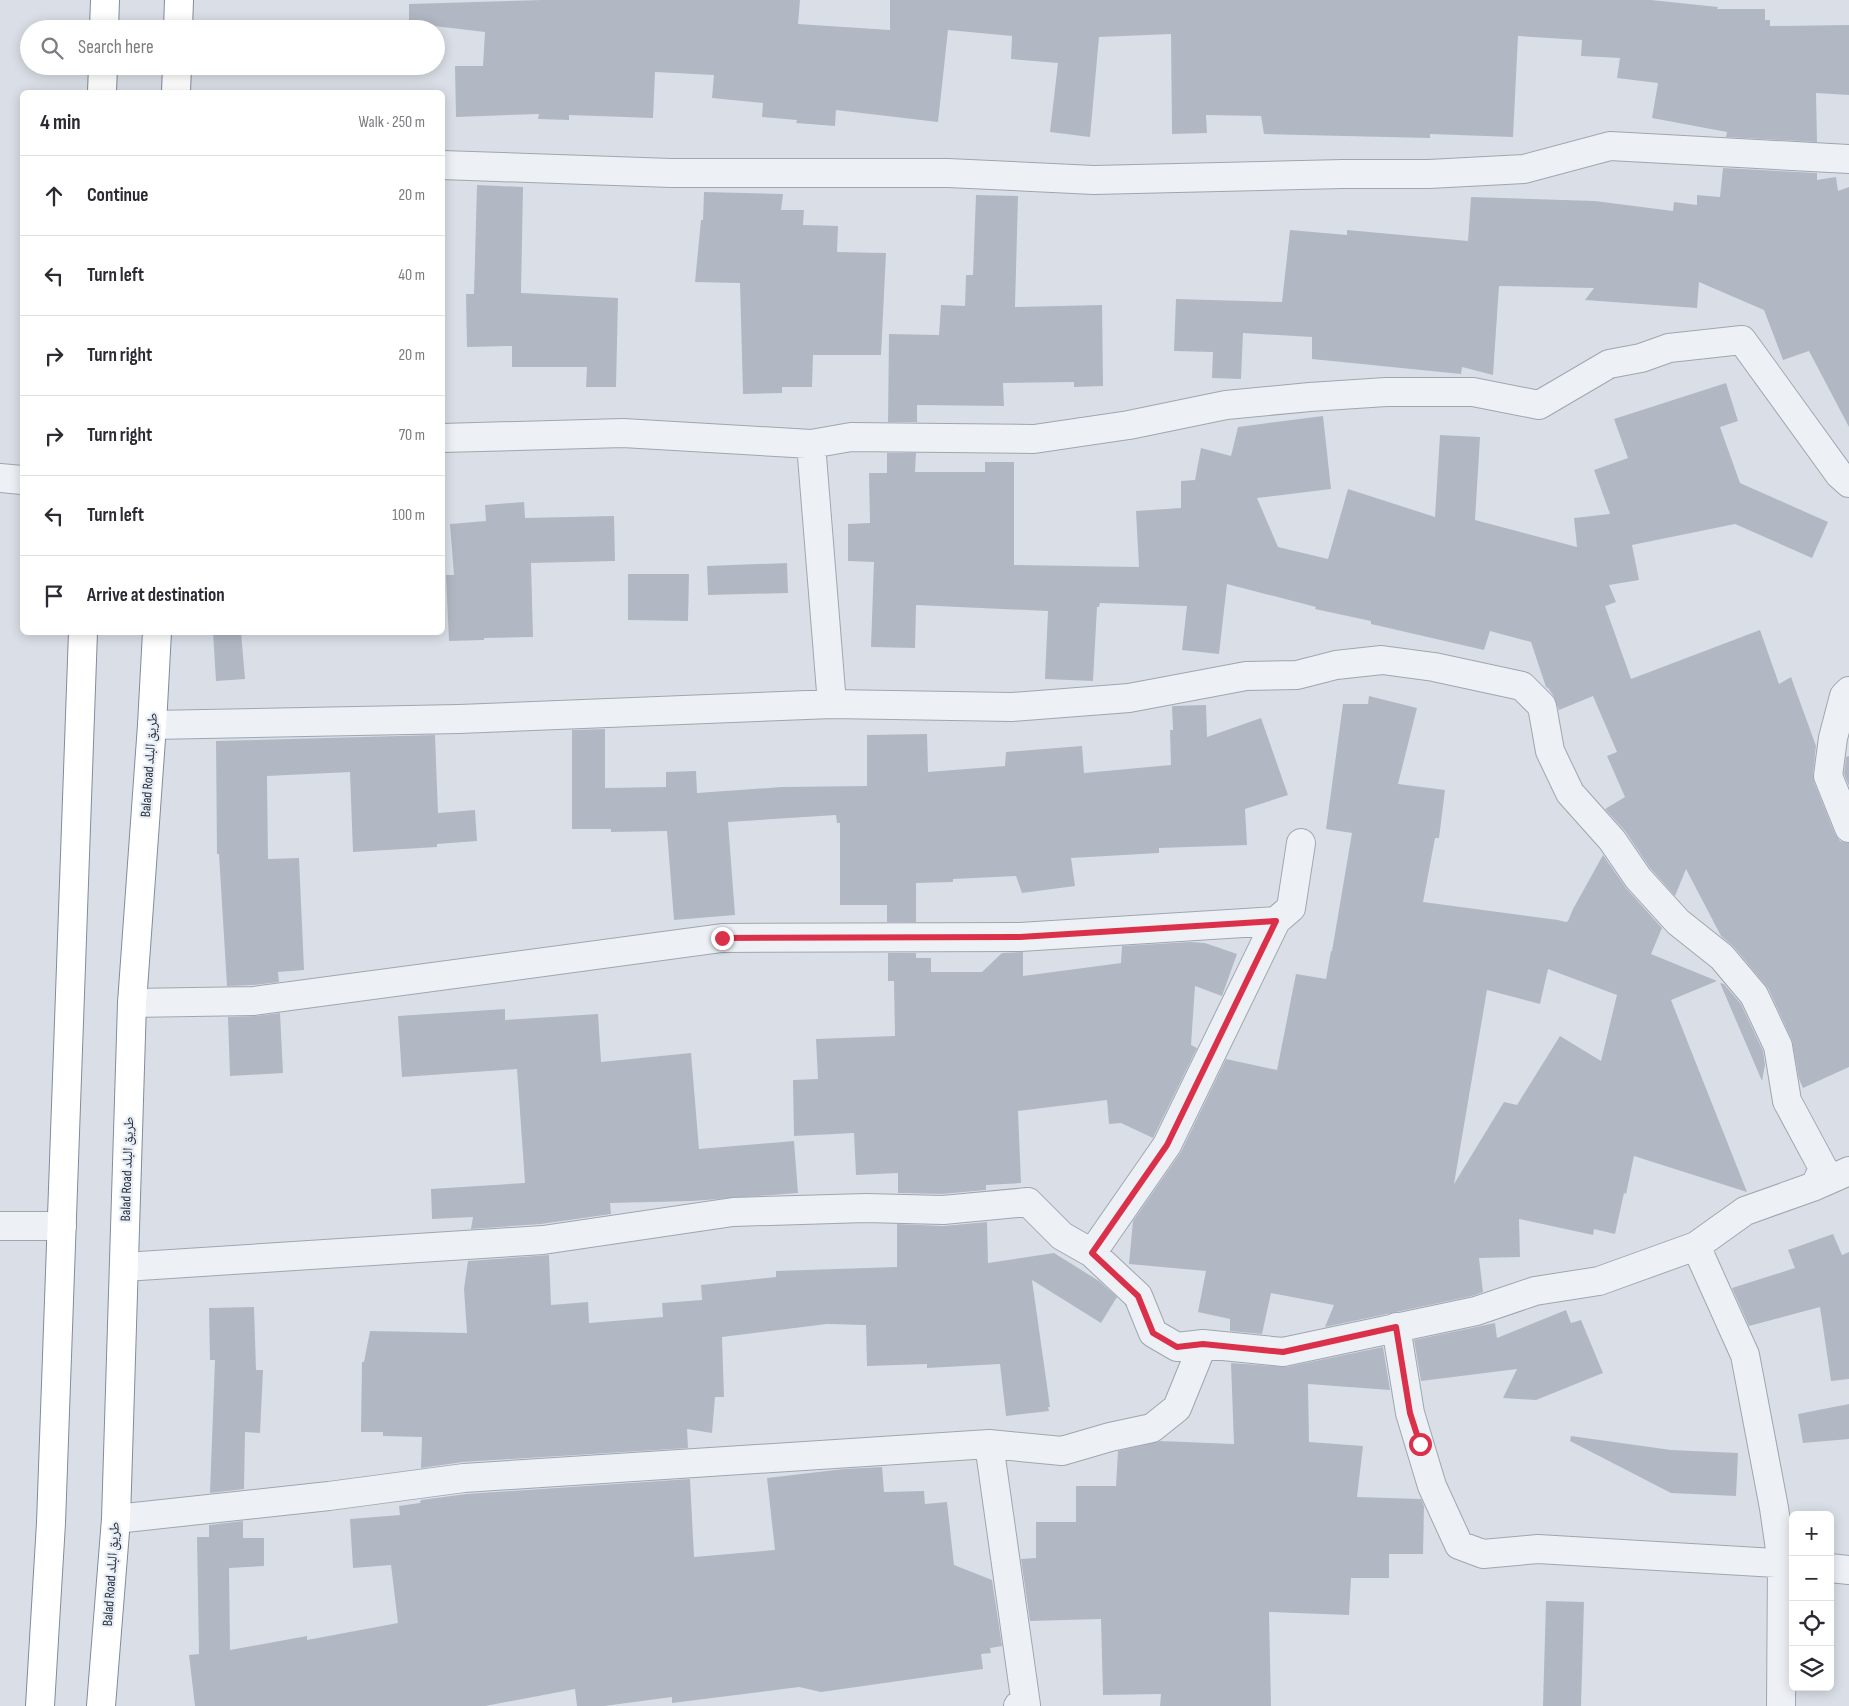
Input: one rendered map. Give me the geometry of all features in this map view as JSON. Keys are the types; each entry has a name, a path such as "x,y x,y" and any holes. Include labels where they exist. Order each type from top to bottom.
{"highway":[{"path":"104,20 105,0"},
{"path":"178,20 179,0"},
{"path":"102,90 103,75"},
{"path":"176,90 177,75"},
{"path":"40,1706 51,1523 83,635"},
{"name":"Balad Road طريق البلد","path":"101,1706 116,1519 132,1003 152,725 156,635"}],"street":[{"path":"445,166 671,173 948,173 1094,180 1343,174 1429,174 1524,169 1610,146 1849,159"},
{"path":"445,438 622,433 811,444 851,437 1034,439 1129,425 1226,405 1310,397 1386,392 1473,392 1540,405 1609,364 1641,358 1669,348 1742,340 1839,474 1849,483"},
{"path":"811,444 832,704"},
{"path":"0,478 20,480"},
{"path":"152,725 459,720 832,704 1012,708 1130,698 1246,676 1297,675 1336,665 1382,660 1434,667 1522,686 1542,706 1550,751 1570,793 1612,840 1638,878 1678,922 1722,956 1754,995 1778,1046 1787,1101 1823,1168 1815,1186"},
{"path":"1849,691 1844,696 1833,738 1828,776 1849,828"},
{"path":"1092,1253 1167,1145 1276,921 1291,908 1301,842"},
{"path":"132,1003 254,1000 722,938 1020,937 1276,921"},
{"path":"124,1267 543,1240 733,1212 866,1208 943,1210 1028,1202 1062,1236 1092,1253 1138,1296 1153,1333 1177,1347 1203,1344 1283,1352 1476,1311 1535,1291 1599,1281 1696,1246 1745,1211 1815,1186 1849,1171"},
{"path":"0,1226 62,1226"},
{"path":"1696,1246 1744,1355 1787,1564 1781,1706"},
{"path":"1396,1327 1413,1421 1438,1500 1459,1545 1483,1554 1538,1549 1787,1564"},
{"path":"116,1519 329,1496 464,1478 989,1444 1062,1451 1110,1437 1152,1428 1178,1408 1203,1344"},
{"path":"989,1444 1025,1706"},
{"path":"1834,1568 1849,1570"}],"building":[{"path":"543,0 800,0 798,24 890,30 890,0 1651,0 1718,7 1717,9 1765,9 1765,20 1770,20 1770,26 1849,25 1849,95 1816,93 1817,142 1726,137 1727,132 1652,118 1658,83 1617,78 1620,58 1581,56 1582,40 1518,36 1513,137 1430,134 1430,138 1264,134 1261,116 1206,115 1207,133 1172,134 1171,34 1099,37 1090,137 1050,132 1058,63 1011,59 1012,36 948,30 938,122 836,110 835,126 796,123 797,120 762,117 763,103 712,98 714,75 655,72 653,118 569,115 569,120 538,119 539,114 456,117 455,66 483,66 485,32 445,27 445,20 409,20 409,4"},
{"path":"1723,168 1817,173 1817,180 1836,177 1838,191 1849,187 1849,427 1809,351 1783,360 1764,310 1699,282 1697,308 1585,300 1594,288 1499,286 1493,375 1462,367 1461,374 1312,359 1312,337 1243,333 1241,379 1212,378 1213,352 1174,351 1176,299 1282,302 1290,230 1347,235 1347,230 1468,241 1471,197 1595,201 1673,211 1674,202 1697,205 1697,195 1720,197"},
{"path":"477,185 523,187 521,293 618,298 616,387 586,387 587,367 512,367 512,346 467,347 466,294 474,294"},
{"path":"704,192 783,194 781,210 804,210 803,225 838,226 837,252 886,253 881,355 813,355 812,387 782,387 782,393 743,394 740,283 695,282 701,220 703,220"},
{"path":"976,195 1018,196 1015,307 1102,305 1103,386 1074,387 1074,382 1003,383 1004,406 917,405 917,422 888,422 889,334 939,335 941,305 965,306 966,275 973,275"},
{"path":"1726,383 1738,421 1720,427 1740,483 1828,522 1812,558 1735,524 1632,545 1639,580 1609,585 1616,602 1605,606 1631,679 1760,630 1779,684 1791,677 1816,746 1814,782 1835,834 1840,841 1849,843 1849,1067 1803,1088 1799,1079 1792,1040 1768,988 1734,947 1721,936 1686,869 1675,896 1650,868 1625,831 1605,809 1625,797 1607,756 1617,752 1593,696 1559,710 1553,695 1546,687 1531,642 1490,631 1484,650 1371,624 1371,621 1315,609 1316,607 1227,584 1219,654 1182,650 1187,606 1100,603 1099,607 1097,607 1093,681 1045,679 1048,611 916,605 915,648 871,647 874,562 848,561 848,524 870,523 869,473 887,473 887,453 916,453 915,472 985,472 985,462 1014,462 1014,565 1139,567 1136,511 1181,508 1181,481 1195,480 1201,448 1231,456 1238,427 1323,416 1331,489 1257,498 1278,547 1328,559 1348,489 1435,517 1440,435 1480,437 1475,520 1577,547 1574,518 1610,514 1594,470 1628,458 1614,419"},
{"path":"524,502 525,518 614,516 615,561 531,563 533,637 449,641 446,575 454,575 450,524 486,521 485,505"},
{"path":"787,563 788,593 708,595 707,566"},
{"path":"628,574 689,574 688,621 628,620"},
{"path":"213,635 241,635 245,679 216,681"},
{"path":"1369,696 1417,708 1398,784 1445,790 1439,838 1435,838 1423,902 1566,922 1603,855 1626,888 1662,928 1651,954 1717,981 1671,1000 1747,1192 1634,1156 1615,1234 1594,1229 1593,1235 1519,1219 1520,1257 1479,1258 1483,1292 1472,1296 1325,1327 1334,1305 1271,1293 1262,1334 1230,1331 1230,1319 1198,1312 1206,1271 1129,1264 1133,1221 1181,1152 1226,1059 1277,1070 1296,974 1326,979 1352,833 1326,829 1343,704 1368,704","holes":["1548,969 1617,995 1601,1061 1560,1036 1517,1105 1504,1102 1454,1184 1487,990 1540,1004"]},
{"path":"1206,705 1207,737 1261,718 1288,795 1245,809 1247,845 1159,848 1159,853 1071,858 1075,886 1022,893 1016,876 953,879 953,882 916,883 916,922 887,922 887,905 840,905 840,823 837,823 836,815 728,822 735,915 674,920 667,831 611,832 611,829 572,829 572,730 605,729 605,788 666,787 666,772 696,771 697,793 782,787 867,786 867,735 927,734 928,772 1005,766 1006,752 1082,746 1084,773 1171,765 1170,730 1173,730 1172,706"},
{"path":"435,735 438,813 475,810 477,841 437,844 437,847 353,852 350,772 267,776 268,859 299,858 304,970 278,972 279,982 227,986 219,854 217,854 216,741"},
{"path":"1849,756 1849,786 1844,774 1846,757"},
{"path":"1190,942 1205,943 1237,954 1222,996 1195,986 1191,1045 1197,1048 1153,1138 1121,1123 1109,1124 1107,1100 1018,1111 1021,1183 986,1185 986,1190 942,1194 898,1193 898,1173 856,1175 854,1133 794,1136 793,1080 818,1079 816,1039 895,1036 894,981 888,981 888,953 916,953 916,958 931,958 931,972 982,972 1002,953 1023,952 1023,976 1121,963 1122,946"},
{"path":"1720,983 1724,984 1741,1004 1763,1051 1765,1065 1762,1081"},
{"path":"505,1009 505,1020 598,1014 601,1062 691,1053 699,1149 794,1141 798,1193 692,1201 610,1203 611,1214 541,1224 471,1229 473,1217 432,1219 431,1189 525,1183 517,1069 402,1077 398,1016"},
{"path":"280,1013 283,1073 230,1076 228,1017"},
{"path":"987,1222 988,1263 1054,1253 1099,1281 1117,1297 1101,1323 1032,1280 1050,1407 1048,1407 1049,1411 1006,1416 1000,1364 927,1368 927,1364 867,1366 866,1325 827,1324 722,1337 724,1397 715,1397 712,1433 687,1429 688,1448 463,1462 421,1468 422,1437 383,1436 383,1432 361,1432 362,1362 364,1362 370,1331 467,1333 464,1289 468,1261 549,1255 551,1305 588,1302 589,1323 663,1317 662,1303 702,1300 701,1285 776,1277 776,1271 897,1267 897,1224 943,1226"},
{"path":"1833,1234 1842,1255 1849,1252 1849,1379 1831,1381 1820,1307 1749,1326 1732,1288 1795,1268 1788,1250"},
{"path":"254,1307 256,1370 263,1370 260,1433 245,1432 244,1489 210,1493 215,1360 210,1360 209,1308"},
{"path":"1566,1310 1571,1323 1581,1320 1603,1373 1536,1400 1503,1398 1517,1369 1421,1381 1414,1340 1495,1323 1497,1338"},
{"path":"1383,1347 1390,1390 1308,1384 1309,1442 1363,1446 1357,1497 1421,1499 1424,1506 1423,1554 1389,1554 1389,1578 1351,1578 1349,1615 1269,1612 1271,1706 1160,1706 1161,1694 1103,1695 1101,1619 1030,1621 1021,1559 1036,1558 1036,1522 1076,1522 1076,1486 1116,1486 1118,1451 1160,1441 1234,1444 1231,1363 1286,1367"},
{"path":"1849,1404 1849,1439 1803,1443 1798,1414"},
{"path":"1571,1436 1671,1450 1738,1453 1736,1496 1671,1493 1570,1441"},
{"path":"882,1467 884,1492 924,1491 925,1504 947,1502 954,1565 992,1580 1002,1646 990,1648 991,1653 981,1654 983,1669 821,1692 799,1687 672,1703 672,1697 604,1706 577,1706 575,1689 485,1706 195,1706 189,1655 199,1654 197,1537 209,1537 209,1525 243,1521 243,1538 264,1538 264,1566 229,1568 230,1650 307,1636 307,1640 398,1623 391,1565 353,1568 350,1519 400,1515 399,1506 420,1503 421,1500 466,1494 690,1479 694,1557 775,1550 767,1478 844,1469"},
{"path":"1546,1601 1584,1602 1581,1706 1543,1706"}],"route":[{"path":"722,938 1020,937 1276,921 1167,1145 1092,1253 1138,1296 1153,1333 1177,1347 1203,1344 1283,1352 1396,1327 1410,1413 1420,1444"}]}
